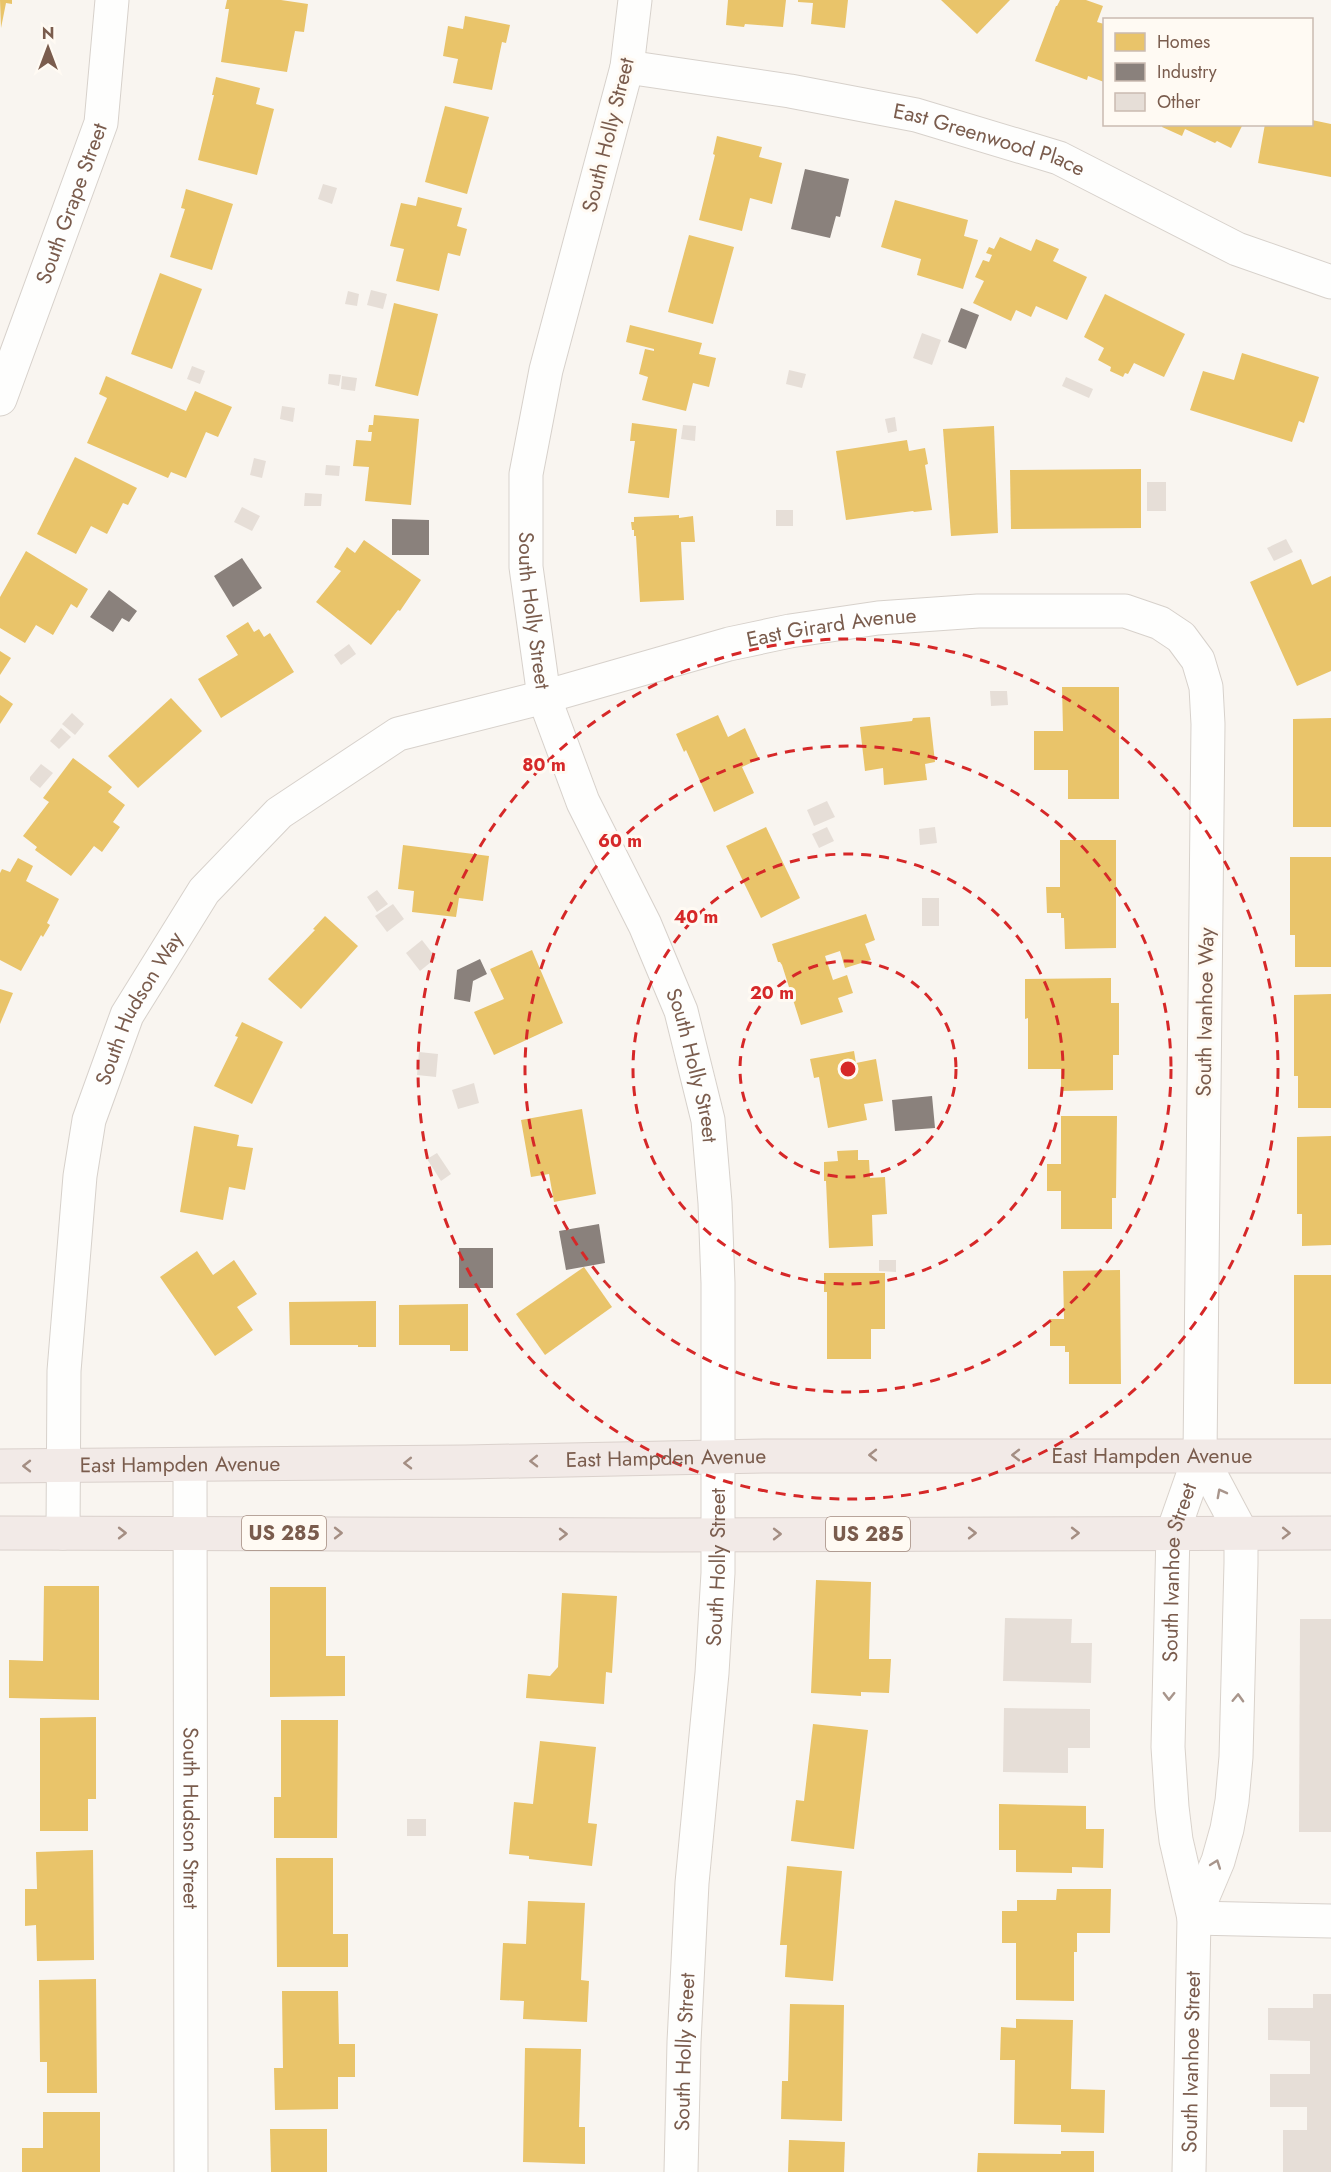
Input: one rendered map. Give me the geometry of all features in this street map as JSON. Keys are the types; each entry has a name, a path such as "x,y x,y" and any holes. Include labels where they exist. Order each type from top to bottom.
{"highway":[{"name":"East Hampden Avenue","path":"0,1466 190,1466 718,1457 1331,1456"},
{"name":"US 285","path":"0,1533 1331,1533"}],"street":[{"name":"South Grape Street","path":"0,399 101,123 112,0"},
{"name":"South Holly Street","path":"635,0 627,67 546,370 526,474 526,567 544,697 583,802 645,925 681,1011 708,1120 715,1203 718,1283 718,1573 713,1664 692,1883 684,2043 681,2172"},
{"name":"East Greenwood Place","path":"627,67 790,91 916,115 1059,158 1237,249 1331,282"},
{"name":"East Girard Avenue","path":"544,697 729,644 790,631 878,618 978,611 1125,611"},
{"name":"South Ivanhoe Way","path":"1125,611 1160,623 1180,637 1198,660 1206,687 1208,724 1200,1455"},
{"name":"South Hudson Way","path":"63,1533 64,1371 80,1176 89,1120 127,1015 204,891 279,813 398,734 544,697"},
{"name":"South Ivanhoe Street","path":"1189,2172 1194,1918 1176,1840 1169,1776 1173,1532 1200,1455"},
{"name":"South Ivanhoe Street","path":"1194,1918 1218,1861 1232,1801 1236,1757 1241,1532 1200,1455"},
{"name":"South Hudson Street","path":"190,1466 191,2172"},
{"path":"1194,1918 1331,1920"}],"building: Homes":[{"path":"0,0 12,0 12,4 6,3 1,28"},
{"path":"227,0 281,0 308,4 304,32 295,31 287,72 221,62 229,9 225,9"},
{"path":"728,0 786,0 783,27 726,25"},
{"path":"798,0 848,0 845,28 811,24 813,3 798,2"},
{"path":"941,0 1010,0 977,34"},
{"path":"1060,0 1086,0 1103,6 1097,22 1103,24 1103,82 1088,76 1087,80 1035,61"},
{"path":"465,16 510,25 506,43 502,42 492,90 453,83 458,59 443,56 448,26 463,29"},
{"path":"216,77 260,88 256,104 274,109 257,175 198,160 214,95 212,95"},
{"path":"445,106 489,117 467,194 425,182"},
{"path":"1313,120 1331,124 1331,177 1258,163 1265,126 1313,126"},
{"path":"1242,126 1231,148 1185,129 1182,136 1162,127"},
{"path":"717,136 762,147 759,157 782,163 772,204 750,198 742,231 699,220 715,155 713,154"},
{"path":"186,189 233,204 212,270 170,257 185,209 181,208"},
{"path":"418,197 462,208 457,226 467,229 460,256 448,253 439,291 396,281 404,249 390,246 401,203 416,206"},
{"path":"895,200 968,220 964,236 978,240 963,289 917,275 921,259 881,247"},
{"path":"689,235 734,247 713,324 668,312"},
{"path":"1000,237 1031,251 1036,239 1059,249 1053,261 1087,277 1067,320 1036,306 1031,317 1016,310 1011,321 973,303 984,281 975,277 983,260 989,262 992,255 986,253 989,247 994,249"},
{"path":"160,273 202,289 172,369 131,354"},
{"path":"1105,294 1185,334 1164,377 1134,363 1128,374 1125,373 1123,377 1110,371 1111,367 1098,360 1104,348 1084,337"},
{"path":"394,303 438,314 418,396 375,386"},
{"path":"630,325 702,343 699,354 716,358 709,387 693,383 686,411 642,400 648,377 639,374 645,349 654,351 654,349 626,342"},
{"path":"1242,353 1319,377 1304,423 1299,421 1292,442 1190,410 1203,371 1234,380"},
{"path":"106,376 186,411 195,391 232,407 218,437 206,432 186,478 171,472 168,478 87,443 107,398 99,394"},
{"path":"374,415 419,419 411,505 365,501 369,467 353,466 356,440 371,441 372,432 368,432 369,425 373,425"},
{"path":"632,423 677,429 669,498 628,493 635,441 630,441"},
{"path":"994,426 998,533 951,536 943,429"},
{"path":"907,440 909,451 925,448 928,464 925,465 932,510 846,520 836,451"},
{"path":"75,457 137,488 128,505 123,503 107,534 91,526 76,554 37,534"},
{"path":"1141,469 1141,528 1011,529 1010,470"},
{"path":"679,515 679,518 693,516 695,542 681,542 684,600 640,602 636,536 634,536 631,522 634,522 634,517"},
{"path":"364,540 421,580 400,611 398,610 371,645 316,602 341,571 334,567 347,547 355,553"},
{"path":"26,551 88,589 77,608 71,604 53,635 36,625 25,643 0,628 0,597"},
{"path":"1301,559 1312,585 1331,576 1331,671 1297,686 1250,582"},
{"path":"248,622 254,632 259,629 264,637 270,633 294,672 221,718 198,679 238,655 226,636"},
{"path":"0,651 11,658 0,675"},
{"path":"1062,687 1119,687 1119,799 1068,799 1068,770 1034,770 1034,731 1063,731"},
{"path":"0,695 13,704 0,724"},
{"path":"171,698 202,731 138,788 108,756"},
{"path":"718,715 728,737 745,728 759,759 742,767 754,793 714,812 686,750 684,752 676,734"},
{"path":"930,717 935,762 925,764 927,780 884,785 883,768 865,771 860,727"},
{"path":"1331,718 1331,827 1293,827 1293,719"},
{"path":"73,758 112,787 108,792 125,805 113,822 120,827 102,852 94,846 71,876 35,850 37,847 23,836 49,802 43,798"},
{"path":"766,827 800,898 761,918 726,846"},
{"path":"1060,840 1116,840 1116,948 1065,949 1064,918 1061,918 1061,913 1047,913 1046,887 1060,887"},
{"path":"403,845 489,856 483,901 459,898 456,917 412,912 414,891 398,889"},
{"path":"1290,857 1331,857 1331,967 1295,967 1295,935 1290,935"},
{"path":"18,858 33,866 26,881 59,899 47,923 50,925 43,937 41,935 21,971 0,960 0,873 2,869 10,872"},
{"path":"866,914 875,940 865,944 871,960 845,968 840,951 825,956 833,980 847,975 853,993 838,998 843,1012 801,1025 782,965 778,962 772,944"},
{"path":"325,916 358,946 301,1009 268,979 315,930 313,929"},
{"path":"532,950 563,1023 494,1055 474,1012 504,999 490,969"},
{"path":"1111,978 1111,1003 1119,1003 1119,1055 1113,1055 1113,1090 1061,1091 1061,1069 1028,1069 1025,979"},
{"path":"0,989 13,993 0,1024"},
{"path":"1331,994 1331,1108 1298,1108 1298,1076 1294,1076 1294,995"},
{"path":"242,1022 283,1042 252,1104 214,1086 238,1037 235,1036"},
{"path":"854,1051 856,1063 876,1059 883,1101 864,1104 867,1120 828,1128 819,1077 814,1078 810,1059"},
{"path":"582,1109 596,1194 554,1202 549,1174 531,1177 521,1120"},
{"path":"1061,1116 1117,1116 1116,1198 1112,1198 1112,1229 1061,1229 1061,1191 1047,1191 1047,1164 1061,1164"},
{"path":"194,1126 239,1135 237,1146 253,1148 245,1190 229,1187 223,1220 180,1212"},
{"path":"1331,1136 1331,1245 1302,1246 1302,1214 1297,1214 1297,1137"},
{"path":"858,1150 858,1160 869,1160 870,1178 885,1177 887,1214 872,1215 873,1246 829,1248 824,1162 838,1161 837,1151"},
{"path":"197,1251 213,1275 234,1260 257,1294 237,1307 253,1330 215,1356 160,1277"},
{"path":"584,1267 612,1307 545,1355 516,1314"},
{"path":"1120,1270 1121,1384 1069,1384 1069,1352 1065,1352 1065,1346 1050,1346 1050,1319 1064,1319 1063,1271"},
{"path":"824,1273 885,1273 885,1329 871,1329 871,1359 827,1359 827,1292 824,1292"},
{"path":"1294,1275 1331,1275 1331,1384 1294,1384"},
{"path":"376,1301 376,1347 290,1345 289,1302"},
{"path":"468,1304 468,1351 450,1351 450,1345 399,1345 399,1305"},
{"path":"816,1580 871,1582 869,1659 891,1659 889,1693 861,1692 861,1696 811,1693"},
{"path":"44,1586 99,1586 99,1700 9,1698 9,1660 43,1661"},
{"path":"270,1587 326,1587 326,1656 345,1656 345,1696 270,1697"},
{"path":"562,1593 617,1596 612,1673 606,1672 604,1704 526,1698 528,1674 550,1676 558,1667"},
{"path":"96,1717 96,1799 88,1799 88,1831 40,1831 40,1718"},
{"path":"281,1720 338,1720 337,1838 274,1838 274,1797 281,1797"},
{"path":"813,1724 868,1730 854,1849 791,1841 796,1800 804,1801"},
{"path":"540,1741 596,1747 588,1823 597,1824 592,1866 529,1859 529,1856 509,1854 514,1802 533,1804"},
{"path":"999,1804 1086,1806 1086,1829 1104,1829 1103,1868 1072,1867 1072,1873 1016,1872 1016,1850 999,1850"},
{"path":"93,1850 94,1960 37,1961 36,1925 25,1926 25,1889 37,1889 36,1852"},
{"path":"276,1858 333,1858 333,1934 348,1934 348,1967 277,1967"},
{"path":"787,1866 842,1871 833,1981 785,1977 787,1945 780,1945"},
{"path":"1057,1889 1111,1889 1110,1933 1077,1933 1077,1952 1074,1952 1074,2001 1016,2000 1016,1943 1002,1943 1002,1911 1017,1911 1017,1900 1056,1900"},
{"path":"528,1901 585,1903 581,1980 589,1981 587,2022 523,2019 524,2001 500,2000 503,1943 526,1944"},
{"path":"96,1979 97,2093 47,2093 47,2062 40,2062 39,1980"},
{"path":"282,1991 338,1991 339,2044 355,2044 355,2077 338,2077 338,2109 275,2110 274,2068 283,2068"},
{"path":"790,2004 844,2005 842,2121 781,2119 782,2081 788,2081"},
{"path":"1016,2019 1073,2020 1071,2089 1105,2090 1104,2133 1061,2132 1061,2125 1014,2124 1015,2060 1000,2060 1001,2027 1016,2028"},
{"path":"525,2048 581,2049 579,2127 585,2127 585,2164 523,2162"},
{"path":"43,2112 100,2112 100,2172 22,2172 22,2148 43,2148"},
{"path":"270,2129 327,2129 327,2172 271,2172"},
{"path":"789,2140 845,2142 844,2172 788,2172"},
{"path":"1061,2151 1094,2151 1094,2172 977,2172 978,2153 1061,2154"}],"building: Industry":[{"path":"805,169 849,179 840,217 836,216 830,238 791,229"},
{"path":"961,308 979,315 966,349 948,342"},
{"path":"392,519 429,520 429,555 392,555"},
{"path":"242,558 262,588 233,607 214,576"},
{"path":"109,590 137,611 129,622 122,618 113,632 90,617"},
{"path":"480,959 487,974 473,981 470,1002 454,999 457,970"},
{"path":"932,1096 935,1128 895,1131 892,1100"},
{"path":"599,1224 605,1263 566,1270 559,1231"},
{"path":"459,1248 493,1248 493,1288 459,1288"}],"building: Other":[{"path":"323,184 337,188 332,204 318,199"},
{"path":"371,290 387,294 383,309 367,305"},
{"path":"348,291 359,294 357,306 345,304"},
{"path":"922,333 941,340 932,365 913,358"},
{"path":"192,366 205,371 200,384 187,379"},
{"path":"789,370 806,374 802,388 786,384"},
{"path":"329,374 341,375 339,386 328,384"},
{"path":"342,376 357,378 355,391 341,389"},
{"path":"1066,377 1093,389 1089,398 1062,386"},
{"path":"282,406 295,408 293,422 280,419"},
{"path":"895,417 897,431 888,433 885,419"},
{"path":"683,425 696,426 695,441 681,439"},
{"path":"254,458 266,461 262,478 250,475"},
{"path":"326,465 340,466 339,476 325,475"},
{"path":"1147,482 1166,482 1166,511 1147,511"},
{"path":"305,493 322,494 321,506 304,506"},
{"path":"242,507 260,516 252,531 234,522"},
{"path":"776,510 793,510 793,526 776,526"},
{"path":"1286,539 1293,552 1274,561 1267,548"},
{"path":"349,644 356,654 341,665 334,655"},
{"path":"990,691 1007,691 1008,705 991,706"},
{"path":"72,713 84,724 75,735 62,724"},
{"path":"61,728 71,737 59,749 50,741"},
{"path":"41,764 53,773 40,788 30,780 30,777"},
{"path":"827,801 835,817 814,826 807,810"},
{"path":"827,827 834,841 819,848 812,834"},
{"path":"935,827 937,843 920,845 919,829"},
{"path":"377,890 388,904 377,912 367,897"},
{"path":"922,898 939,898 939,926 922,926"},
{"path":"393,904 404,919 387,932 375,916"},
{"path":"422,940 436,958 420,971 406,953"},
{"path":"419,1052 438,1054 436,1077 417,1075"},
{"path":"474,1083 479,1103 458,1109 452,1090"},
{"path":"437,1153 451,1174 441,1181 427,1159"},
{"path":"879,1260 896,1260 896,1272 879,1271"},
{"path":"1005,1618 1072,1619 1071,1643 1092,1643 1091,1683 1003,1681"},
{"path":"1300,1619 1331,1619 1331,1832 1299,1832"},
{"path":"1004,1708 1090,1709 1090,1748 1068,1748 1068,1773 1003,1772"},
{"path":"407,1819 426,1819 426,1836 407,1836"},
{"path":"1313,1994 1331,1994 1331,2172 1283,2172 1283,2130 1307,2130 1307,2107 1270,2107 1270,2074 1310,2074 1310,2041 1268,2040 1268,2008 1313,2008"}]}
